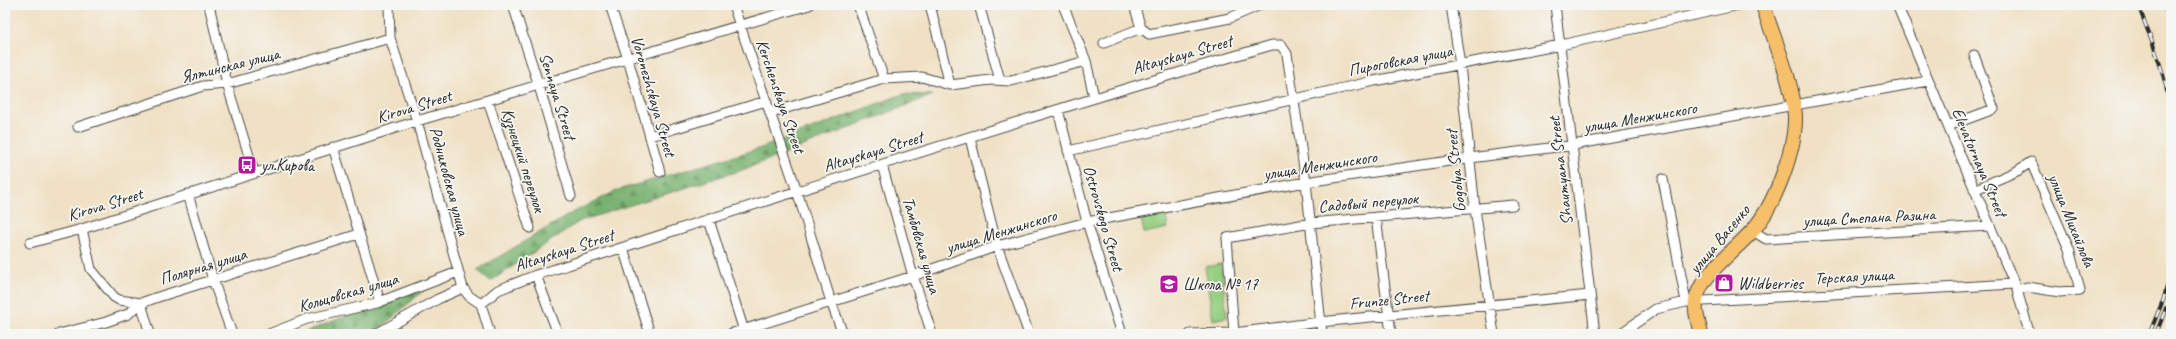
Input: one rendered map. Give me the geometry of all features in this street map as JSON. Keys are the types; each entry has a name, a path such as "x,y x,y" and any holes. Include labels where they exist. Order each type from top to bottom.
{"main road":[{"name":"улица Васенко","path":"1691,302 1703,281 1753,231 1770,203 1791,150 1795,116 1790,90 1763,5"},
{"path":"1691,302 1701,334"}],"street":[{"path":"210,5 227,84 254,172"},
{"name":"Родниковская улица","path":"390,5 390,38 417,121 462,288"},
{"name":"Sennaya Street","path":"513,5 539,86 571,196"},
{"name":"Voronezhskaya Street","path":"610,5 628,60 660,172"},
{"name":"Kerchenskaya Street","path":"733,5 797,191 842,334"},
{"name":"Kirova Street","path":"30,243 82,229 254,172 417,121 628,60 809,5"},
{"path":"858,5 884,79"},
{"path":"930,5 950,85"},
{"path":"979,5 996,60 1000,80"},
{"path":"1063,5 1086,61 1094,97"},
{"path":"1134,5 1141,28 1149,34 1230,18 1260,5"},
{"name":"Gogolya Street","path":"1450,5 1460,65 1475,209 1494,334"},
{"name":"Shaumyana Street","path":"1555,5 1595,334"},
{"name":"Пироговская улица","path":"1068,151 1294,99 1561,45 1739,5"},
{"name":"Elevatornaya Street","path":"1897,5 1928,82 2016,287 2028,332"},
{"path":"2168,5 2171,14"},
{"path":"1106,42 1141,28"},
{"name":"Ялтинская улица","path":"78,127 203,86 227,84 390,38"},
{"name":"Altayskaya Street","path":"481,304 498,290 536,275 797,191 1058,110 1094,97 1272,44 1280,45 1287,54 1294,99"},
{"path":"1948,126 1994,109 1974,55"},
{"path":"770,113 884,79 922,77 950,85 1000,80 1011,81 1086,61"},
{"name":"улица Менжинского","path":"730,334 744,332 913,276 997,246 1087,222 1306,182 1470,158 1573,145 1928,82"},
{"path":"1294,99 1311,223 1322,334"},
{"name":"Кузнецкий переулок","path":"488,101 530,228"},
{"path":"650,136 766,101"},
{"name":"Ostrovskogo Street","path":"1058,110 1087,222 1122,334"},
{"path":"970,138 997,246 1029,334"},
{"path":"333,147 380,302"},
{"name":"улица Михайлова","path":"1974,190 2017,171 2031,162 2069,249 2080,290"},
{"name":"Тамбовская улица","path":"882,165 913,276 932,334"},
{"path":"1620,334 1656,309 1691,302 1663,179"},
{"path":"188,194 213,280 232,334"},
{"name":"Садовый переулок","path":"1234,333 1227,238 1311,223 1513,205"},
{"path":"1376,217 1391,334"},
{"path":"709,220 744,332"},
{"name":"улица Степана Разина","path":"1753,231 1766,239 1990,226"},
{"path":"82,229 91,269 114,297 119,300 140,303 150,334"},
{"name":"Полярная улица","path":"59,334 106,322 128,314 140,303 359,234"},
{"path":"623,248 650,334"},
{"name":"Кольцовская улица","path":"269,334 307,318 380,302 458,272"},
{"path":"536,275 558,334"},
{"name":"Терская улица","path":"1691,302 2016,287 2060,292 2080,290"},
{"path":"376,334 386,331 438,299 462,288 469,296 481,304 490,334"},
{"name":"Frunze Street","path":"1190,334 1234,333 1320,322 1590,295"}],"green space":[{"path":"903,94 933,95 745,169 580,221 491,281 477,270 570,214 618,190 758,149"},
{"path":"1165,213 1168,228 1144,233 1141,218"},
{"path":"1221,264 1227,317 1213,320 1205,267"},
{"path":"433,282 374,334 300,334"}],"railway":[{"path":"2138,5 2163,74 2167,89 2171,118"},
{"path":"2150,332 2164,298 2171,270"},
{"path":"2156,334 2166,308"}],"place":[{"name":"ул.Кирова","path":"247,165"},
{"name":"Wildberries","path":"1724,283"},
{"name":"Школа № 17","path":"1169,284"}]}
